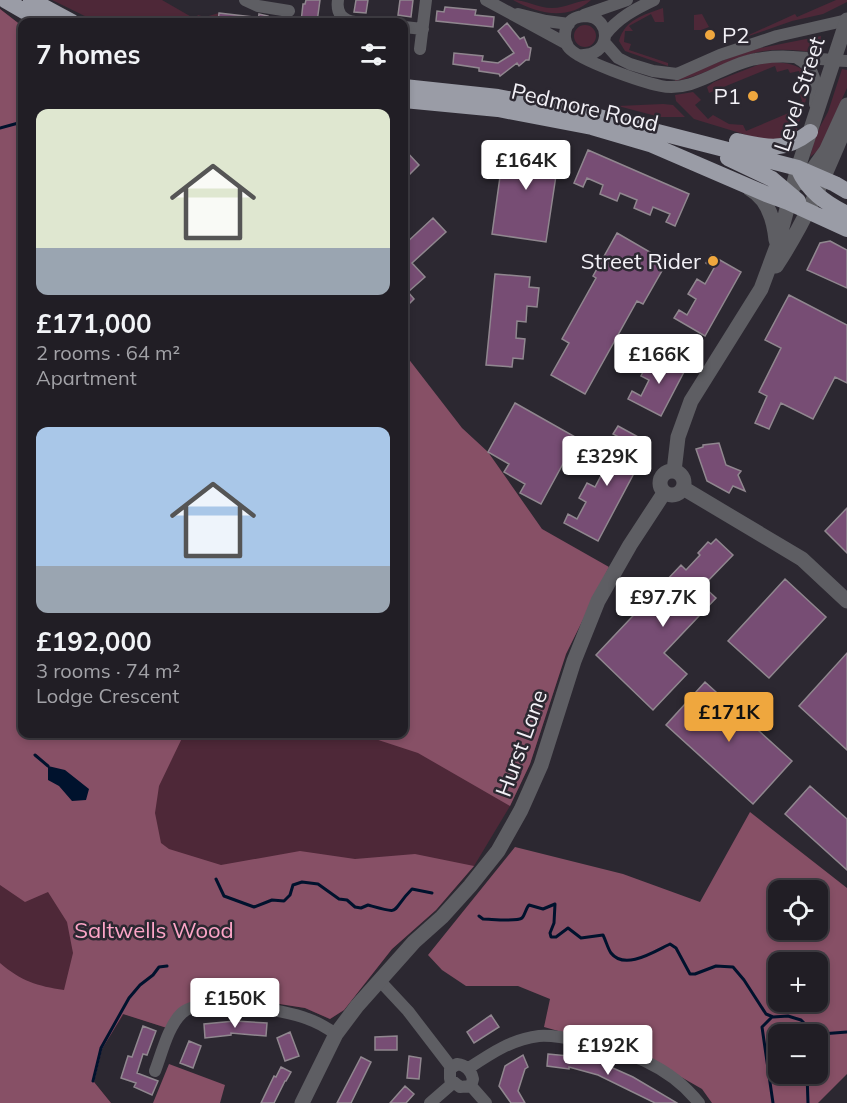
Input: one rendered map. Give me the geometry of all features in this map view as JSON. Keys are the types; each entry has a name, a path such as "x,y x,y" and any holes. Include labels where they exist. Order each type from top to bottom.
{"highway":[{"path":"5,0 36,18"},
{"path":"31,0 65,18"},
{"name":"Pedmore Road","path":"408,87 498,97 599,117 651,130 800,185"},
{"name":"Pedmore Road","path":"408,100 498,109 592,127 650,144 738,182 800,185 847,191"},
{"path":"651,130 679,126 757,146 784,147 798,141 812,126"},
{"path":"651,130 735,160 772,179 800,185 847,214"},
{"name":"Pedmore Road","path":"800,185 809,211 847,230"}],"street":[{"path":"245,0 258,6 289,11"},
{"path":"338,0 339,13 345,18"},
{"path":"420,49 426,0"},
{"path":"486,0 522,22 567,44"},
{"path":"627,0 577,17 569,24 565,34 570,50 614,71 669,87 695,83 752,59 791,56 841,61"},
{"path":"578,55 592,55 598,51 612,26 629,12 654,0"},
{"path":"505,10 546,21 569,24"},
{"path":"583,16 599,21 604,38 618,57 630,64 659,73 677,74 720,55 777,36 847,20"},
{"name":"Level Street","path":"800,185 812,126 841,61 847,20"},
{"path":"408,27 423,29"},
{"path":"791,56 804,61 812,70 816,83 812,126"},
{"path":"800,185 826,151 847,105"},
{"path":"761,289 800,185 847,123"},
{"path":"847,147 847,153"},
{"path":"738,182 759,194 773,219 777,246"},
{"path":"675,471 678,437 691,401 794,240 817,196"},
{"path":"675,471 682,476 683,488 676,495 664,493 659,484 661,477 667,472 675,471"},
{"path":"683,488 802,559 847,601"},
{"name":"Hurst Lane","path":"302,1103 336,1034 414,942 456,902 498,851 521,810 541,765 574,661 598,601 630,545 664,493"},
{"path":"380,981 408,1011 451,1066 449,1076 453,1083 463,1088 471,1086"},
{"path":"155,1071 175,1021 184,1011 199,1006 243,1005 275,1010 310,1019 336,1034"},
{"path":"469,1068 496,1051 518,1041 540,1036 558,1037 608,1047 641,1058 670,1075 699,1103"},
{"path":"451,1066 457,1064 469,1068"},
{"path":"469,1068 473,1079 471,1086"},
{"path":"430,1103 453,1083"},
{"path":"471,1086 486,1103"}],"green space":[{"path":"52,0 162,0 193,18 89,18"},
{"path":"513,0 552,8 591,0 573,11 553,13 532,9"},
{"path":"836,0 847,0 847,2 823,14 792,21 740,39 795,14 797,17"},
{"path":"663,8 664,22 655,22 651,14 629,26 633,31 625,31 624,42 631,44 629,50 668,63 668,66 625,51 619,41 626,28 636,19"},
{"path":"0,9 18,23 18,738 408,738 408,728 542,529 604,575 566,654 530,764 510,806 474,866 436,910 392,949 344,1010 330,1019 305,1008 248,999 216,997 195,1002 167,1028 124,1014 102,1049 94,1082 111,1103 0,1103"},
{"name":"Saltwells Wood","path":"0,9 18,23 18,738 182,738 159,786 155,813 161,843 169,849 221,865 300,851 355,859 415,854 474,866 436,910 392,949 344,1010 330,1019 305,1008 248,999 216,997 195,1002 167,1028 123,1014 102,1049 94,1082 111,1103 0,1103 0,963 30,982 64,990 73,953 67,922 48,892 25,902 0,885"},
{"path":"219,13 218,18 196,18 198,15 205,17"},
{"path":"702,14 709,27 694,30 694,15"},
{"path":"585,25 593,28 596,36 593,44 585,47 577,44 574,36 577,28"},
{"path":"821,36 820,53 764,51 675,81 675,79 750,50"},
{"path":"765,62 785,63 798,67 805,73 808,92 796,133 792,137 763,140 694,119 676,101 675,95 693,92 701,100 695,105 708,119 713,115 729,124 743,125 746,131 798,109 796,103 802,101 799,92 806,89 799,71 790,73 788,69 777,72 775,66 709,93 707,87 714,82"},
{"path":"842,69 847,70 847,88 819,150 810,157 816,134 828,112"},
{"path":"673,105 685,117 660,117 618,106"},
{"path":"408,358 462,428 488,452 542,529 609,567 566,654 530,764 510,806 418,753 372,738 408,738"},
{"path":"750,812 847,888 847,1074 818,1103 712,1103 702,1089 641,1054 544,1027 550,999 518,986 466,986 442,970 428,955 515,847 623,874 700,902"},
{"path":"169,1064 225,1085 220,1103 153,1103"}],"water":[{"path":"48,766 65,770 89,789 86,800 72,801 59,786 48,780"}],"building":[{"path":"306,0 320,0 318,18 301,18 303,4"},
{"path":"356,0 368,0 366,13 354,12"},
{"path":"400,0 413,0 411,17 398,15"},
{"path":"445,7 476,10 475,15 494,17 493,27 436,21 437,11 444,12"},
{"path":"219,13 253,17 253,18 218,18"},
{"path":"259,14 268,16 268,18 258,18"},
{"path":"507,23 520,39 524,37 528,47 531,48 529,60 519,66 517,63 500,76 479,71 479,68 453,64 454,53 483,56 482,61 498,63 514,53 498,31"},
{"path":"505,141 560,149 546,242 492,234"},
{"path":"588,150 689,194 675,226 666,222 670,214 653,207 650,215 634,208 637,200 620,193 617,201 600,194 603,185 587,178 583,187 574,183"},
{"path":"408,153 419,165 408,176"},
{"path":"433,218 446,232 412,263 425,277 408,292 408,241"},
{"path":"617,233 667,262 643,304 637,301 585,394 551,375 569,343 562,339 596,278 593,276"},
{"path":"830,241 847,250 847,288 807,270 820,243"},
{"path":"711,255 741,272 705,336 674,318 679,310 687,315 696,299 688,294 697,279 705,284 714,268 706,263"},
{"path":"495,274 530,277 529,287 539,288 537,307 527,306 526,322 517,321 516,338 525,339 523,359 513,358 512,367 486,365"},
{"path":"408,292 414,299 408,305"},
{"path":"789,295 847,325 847,383 835,377 813,419 781,403 769,429 755,423 767,396 759,392 781,348 765,340"},
{"path":"664,356 686,368 661,416 628,399 632,391 641,396 649,380 641,376 649,360 659,365"},
{"path":"515,403 577,438 541,504 520,493 525,484 504,472 509,464 488,452"},
{"path":"618,426 642,439 633,456 641,460 598,541 564,523 568,514 577,519 586,502 579,498 587,483 595,487 604,470 596,466 604,451 612,455 621,438 613,434"},
{"path":"719,443 726,465 741,471 738,475 745,491 733,486 729,493 707,481 696,449 703,445"},
{"path":"847,508 847,553 825,531"},
{"path":"716,539 733,555 703,586 716,598 664,653 687,674 653,710 596,655 681,565 686,570 708,542 711,544"},
{"path":"785,579 826,617 769,678 728,641"},
{"path":"847,653 847,750 799,706"},
{"path":"705,682 792,761 753,804 666,725"},
{"path":"810,786 847,819 847,870 785,814"},
{"path":"491,1015 499,1027 474,1043 467,1032"},
{"path":"235,1021 267,1023 266,1036 231,1033 231,1035 205,1038 204,1024"},
{"path":"143,1026 156,1031 147,1055 143,1054 137,1073 158,1081 152,1095 134,1087 136,1083 121,1078 128,1056 132,1057"},
{"path":"290,1032 299,1056 285,1061 277,1038"},
{"path":"397,1036 397,1050 375,1050 375,1037"},
{"path":"189,1041 201,1046 193,1068 180,1063"},
{"path":"548,1054 579,1057 604,1064 633,1077 677,1103 655,1103 598,1075 569,1067 569,1069 547,1066"},
{"path":"523,1055 528,1067 525,1069 518,1091 525,1103 511,1103 499,1086 505,1066"},
{"path":"409,1056 421,1058 419,1079 407,1078"},
{"path":"361,1057 371,1062 351,1103 337,1103"},
{"path":"281,1067 291,1072 274,1103 261,1103 274,1076 276,1077"},
{"path":"405,1086 414,1094 406,1103 390,1103"}],"waterway":[{"path":"0,128 18,123"},
{"path":"35,755 48,766"},
{"path":"216,879 224,896 254,907 272,900 284,901 290,895 293,885 302,882 318,884 339,899 347,900 355,907 361,908 368,905 392,910 412,889 432,893"},
{"path":"479,916 483,919 519,919 523,917 529,905 543,909 555,904 551,937 556,937 568,928 581,938 603,935 611,953 624,960 640,958 670,944 676,948 690,974 716,966 733,967 766,1014 801,1020 810,1029 821,1034 847,1032"},
{"path":"93,1081 101,1048 129,998 159,967 167,966"},
{"path":"772,1017 762,1027 773,1103"},
{"path":"807,1084 808,1103"}],"place":[{"name":"P2","path":"710,35"},
{"name":"P1","path":"753,96"},
{"name":"Street Rider","path":"713,261"}]}
